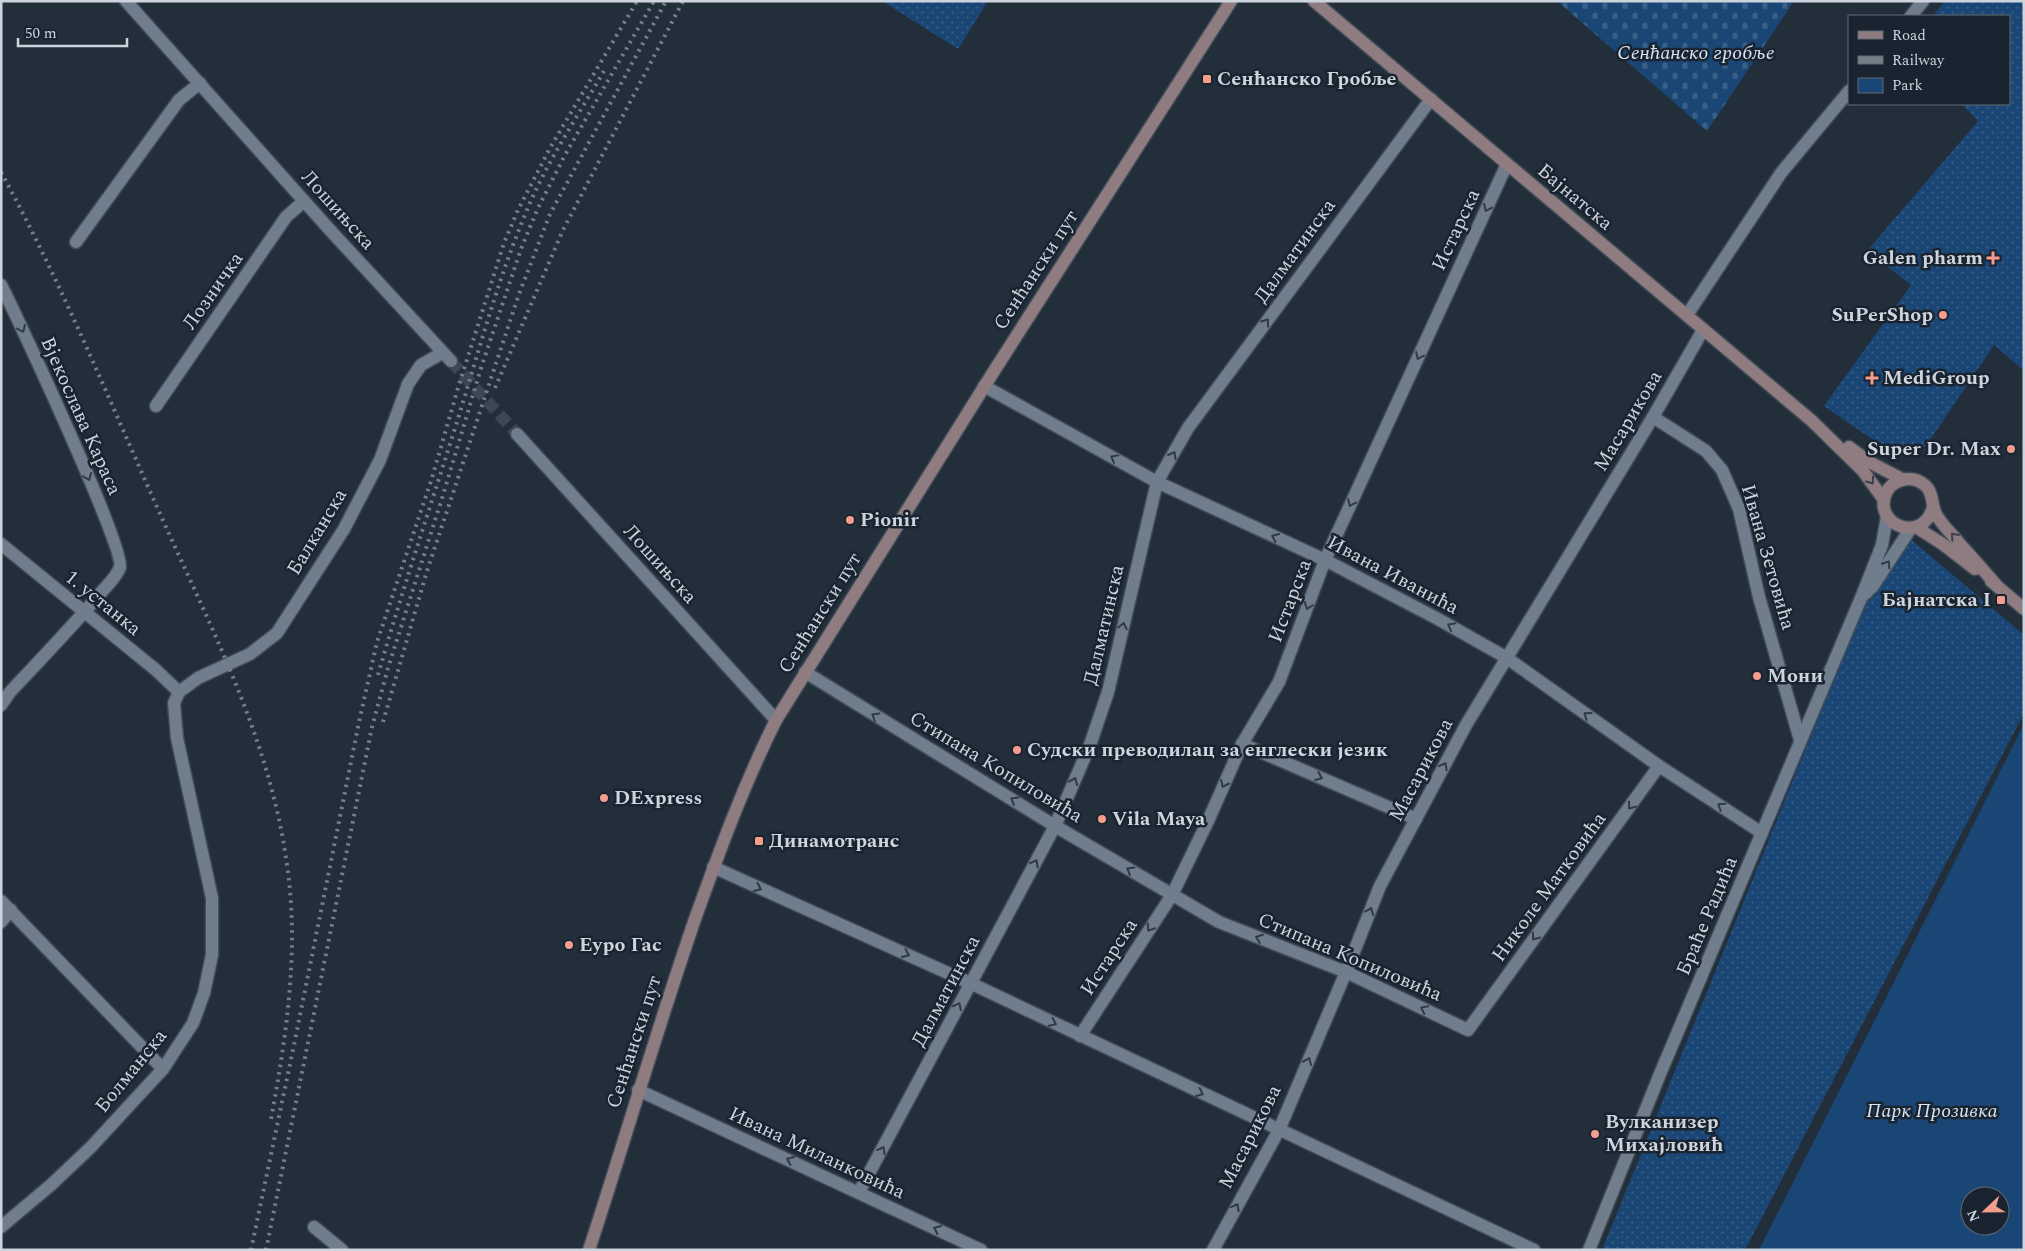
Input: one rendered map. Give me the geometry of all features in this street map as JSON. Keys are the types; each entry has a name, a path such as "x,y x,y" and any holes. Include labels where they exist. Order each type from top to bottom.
{"main road":[{"name":"Сенћански пут","path":"589,1250 638,1090 713,868 759,754 776,720 984,386 1231,1"},
{"name":"Бајнатска","path":"1314,1 1812,421 1871,463 1902,479 1910,479 1922,483 1931,493 1936,515 1997,586"},
{"name":"Бајнатска","path":"1812,421 1863,471 1884,500 1887,516 1897,526 1914,527 1944,545 2024,609"},
{"path":"1884,500 1890,487 1902,479"},
{"path":"1914,527 1928,518 1933,507"}],"street":[{"name":"Лошињска","path":"126,1 446,357"},
{"path":"1911,15 1923,1"},
{"path":"76,242 179,100 200,83"},
{"path":"1687,315 1781,174 1848,92"},
{"name":"Далматинска","path":"859,1192 1055,826 1090,745 1108,692 1157,482 1188,428 1432,99"},
{"name":"Истарска","path":"1080,1036 1172,895 1208,821 1242,744 1279,682 1325,560 1507,164"},
{"name":"Лозничка","path":"156,406 286,218 304,201"},
{"name":"Вјекослава Караса","path":"1,285 57,403 117,549 121,564 116,575 85,612"},
{"name":"Масарикова","path":"1213,1250 1278,1130 1346,972 1380,886 1466,725 1653,417 1703,330"},
{"name":"Балканска","path":"179,692 198,678 250,654 277,633 344,529 380,460 408,384 421,365 446,357"},
{"name":"Ивана Иванића","path":"984,386 1157,482 1325,560 1438,619 1507,658 1659,766 1762,833"},
{"name":"Ивана Зетовића","path":"1653,417 1706,451 1722,470 1739,509 1759,597 1800,740"},
{"name":"Лошињска","path":"516,434 776,720"},
{"name":"Браће Радића","path":"1589,1250 1660,1074 1861,598 1882,545 1887,516"},
{"name":"Браће Радића","path":"1861,598 1873,586 1914,527"},
{"name":"1. устанка","path":"1,544 156,670 179,692"},
{"path":"1,705 5,688 85,612"},
{"name":"Стипана Копиловића","path":"805,672 1055,826 1219,922 1346,972 1468,1030"},
{"name":"Болманска","path":"4,1222 91,1148 163,1069 193,1023 204,993 212,955 212,898 174,718 174,703 179,692"},
{"path":"1242,744 1416,819"},
{"name":"Николе Матковића","path":"1468,1030 1659,766"},
{"path":"713,868 970,983 1534,1250"},
{"path":"1,901 163,1069"},
{"path":"1,922 11,910"},
{"name":"Ивана Миланковића","path":"638,1090 981,1250"},
{"path":"314,1227 342,1250"}],"green space":[{"path":"882,1 988,1 958,49"},
{"name":"Сенћанско гробље","path":"1557,1 1794,1 1707,131"},
{"path":"1945,1 2024,1 2024,371 1994,345 1926,446 1898,457 1824,406 1911,285 1867,251 1978,121 1963,105 2010,105 2010,15 1934,15"},
{"path":"1909,538 2024,635 2024,713 1745,1250 1602,1250 1863,608"},
{"name":"Парк Прозивка","path":"2024,724 2024,1250 1759,1250"}],"tunnel":[{"path":"451,361 517,434"}],"railway":[{"path":"251,1250 377,642 432,478 458,388 504,243 518,210 550,148 637,1"},
{"path":"266,1250 372,727 388,668 481,368 521,249 538,208 565,155 654,1"},
{"path":"383,722 427,571 519,294 550,214 666,1"},
{"path":"495,388 563,230 683,1"},
{"path":"378,675 490,313 519,230 546,169 604,71"},
{"path":"1,172 63,296 215,635 250,722 265,767 277,812 286,858 292,923 290,989 271,1119"}],"place":[{"name":"Сенћанско Гробље","path":"1207,79"},
{"name":"Galen pharm","path":"1993,258"},
{"name":"SuPerShop","path":"1943,315"},
{"name":"MediGroup","path":"1872,378"},
{"name":"Super Dr. Max","path":"2011,449"},
{"name":"Pionir","path":"850,520"},
{"name":"Бајнатска I","path":"2001,600"},
{"name":"Мони","path":"1757,676"},
{"name":"Судски преводилац за енглески језик","path":"1017,750"},
{"name":"DExpress","path":"604,798"},
{"name":"Vila Maya","path":"1102,819"},
{"name":"Динамотранс","path":"759,841"},
{"name":"Еуро Гас","path":"569,945"},
{"name":"Вулканизер Михајловић","path":"1595,1134"}]}
